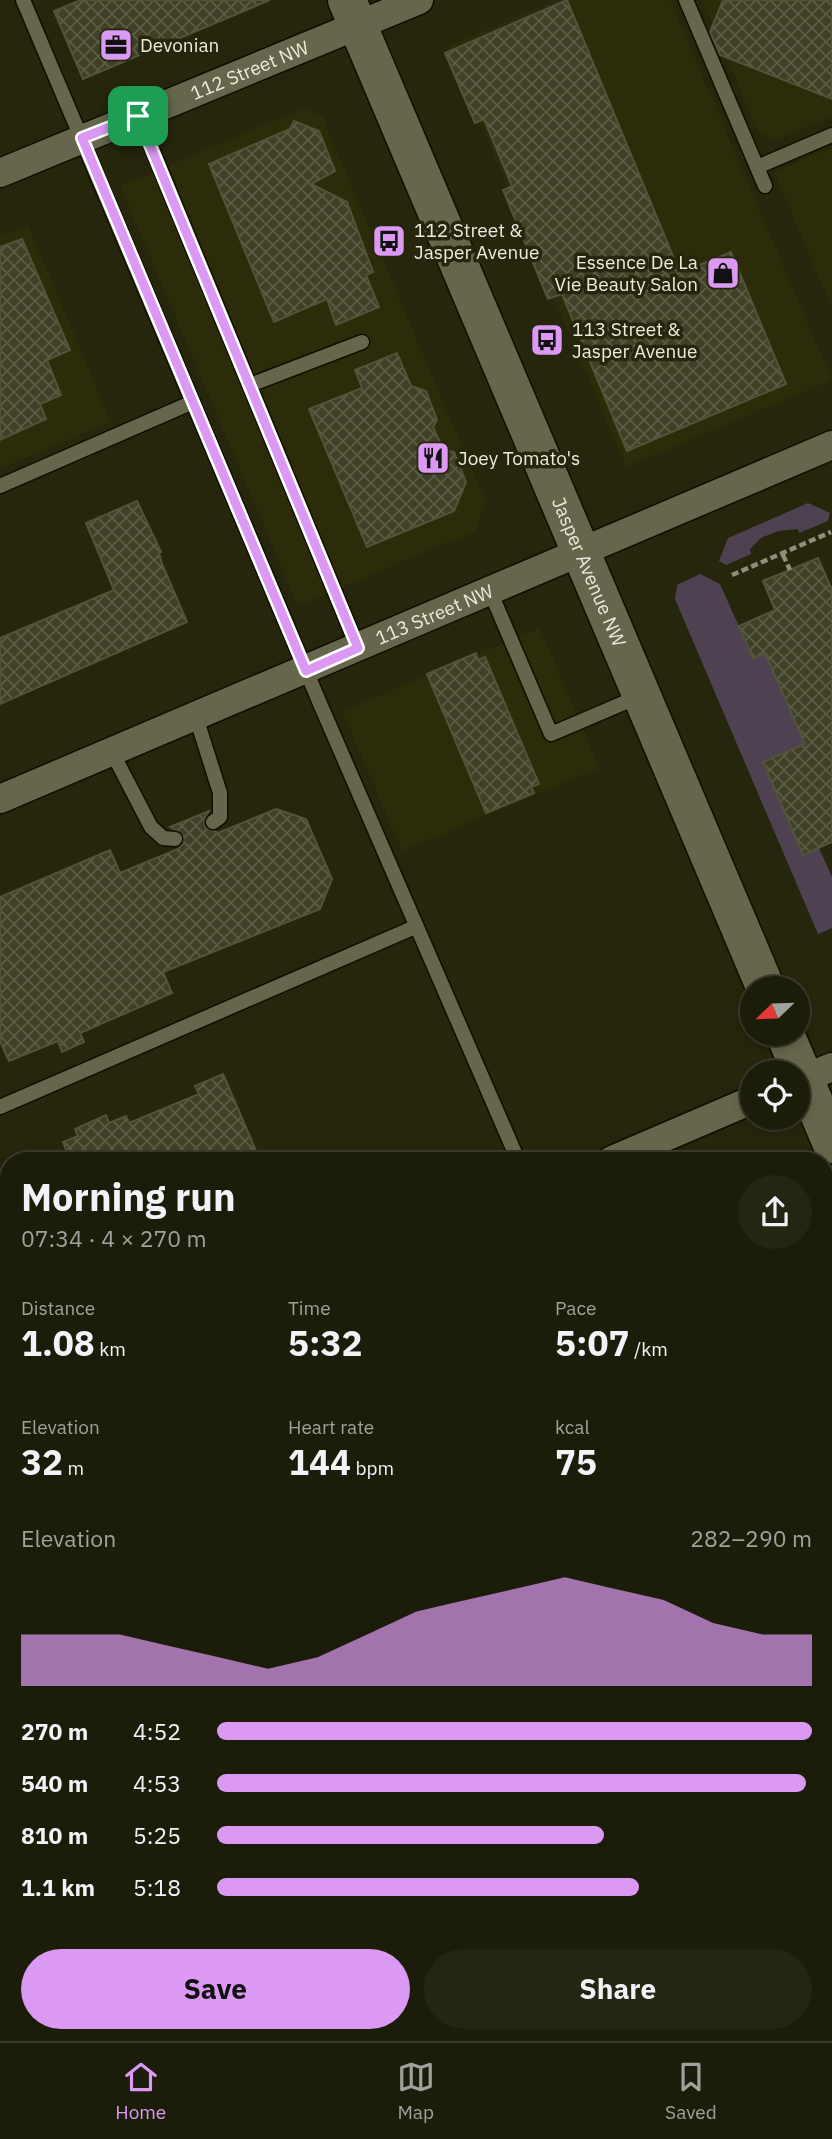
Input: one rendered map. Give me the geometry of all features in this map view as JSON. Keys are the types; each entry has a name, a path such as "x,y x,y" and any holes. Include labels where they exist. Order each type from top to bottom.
{"main road":[{"name":"Jasper Avenue NW","path":"353,13 761,976"},
{"path":"793,1046 811,1075 832,1144"}],"street":[{"name":"112 Street NW","path":"0,173 138,116 353,13 419,0"},
{"name":"113 Street NW","path":"0,799 832,445"},
{"path":"631,1152 740,1105"}],"lane":[{"path":"23,0 415,928 514,1152"},
{"path":"686,0 765,186"},
{"path":"138,116 358,648"},
{"path":"757,167 832,135"},
{"path":"250,385 362,342"},
{"path":"0,486 193,402"},
{"path":"490,591 551,734 642,695"},
{"path":"196,717 220,793 220,817 213,822"},
{"path":"112,752 151,827 163,838 174,839"},
{"path":"0,1108 415,928"}],"path":[{"path":"732,575 831,532"},
{"path":"783,555 790,570"}],"shaded area":[{"path":"558,0 670,0 832,380 626,467 448,46"},
{"path":"702,0 832,0 832,116 776,140 758,132"},
{"path":"304,108 322,116 486,503 475,531 298,606 120,186"},
{"path":"832,147 832,308 774,172"},
{"path":"28,225 111,422 0,469 0,237"},
{"path":"808,503 830,513 828,521 799,533 798,529 778,531 761,538 750,549 751,554 726,565 719,561 728,538"},
{"path":"700,574 720,584 753,658 770,651 772,669 781,689 786,687 787,704 808,743 763,762 802,854 819,848 832,877 832,928 818,934 675,599 677,585"},
{"path":"540,628 599,768 402,851 342,711"}],"building":[{"name":"Devonian","path":"81,0 270,0 83,79 54,11"},
{"path":"567,0 680,273 731,252 786,384 627,451 562,294 548,299 503,190 512,186 484,119 475,123 445,53"},
{"path":"723,0 832,0 832,99 720,55 710,32"},
{"path":"294,121 319,131 335,171 311,184 347,202 373,272 366,275 379,307 336,325 327,299 274,322 209,164 290,129"},
{"path":"22,239 70,350 47,360 61,395 40,404 46,419 0,440 0,247"},
{"path":"397,353 411,386 426,391 437,420 433,427 444,451 454,452 466,482 454,511 367,547 309,409 362,388 355,370"},
{"path":"137,501 161,552 162,564 187,622 0,704 0,638 114,590 86,523"},
{"path":"818,558 832,590 832,842 803,855 763,762 805,744 765,653 753,659 739,626 775,610 763,581"},
{"path":"476,653 478,660 485,657 539,784 531,787 534,793 486,813 427,674"},
{"path":"276,809 306,819 332,879 320,909 163,972 172,993 80,1033 84,1042 62,1052 58,1041 9,1061 0,1041 0,897 110,850 120,873 178,849 183,844 184,836 170,827 209,811 204,819 205,827 218,833"},
{"path":"223,1074 257,1152 67,1152 63,1142 78,1136 75,1129 106,1115 109,1123 126,1116 129,1123 199,1094 195,1086"}],"place":[{"name":"Devonian","path":"116,45"},
{"name":"112 Street & Jasper Avenue","path":"389,241"},
{"name":"Essence De La Vie Beauty Salon","path":"723,273"},
{"name":"113 Street & Jasper Avenue","path":"547,340"},
{"name":"Joey Tomato's","path":"433,458"}],"route":[{"path":"138,116 358,648 306,671 82,138 138,116"}]}
